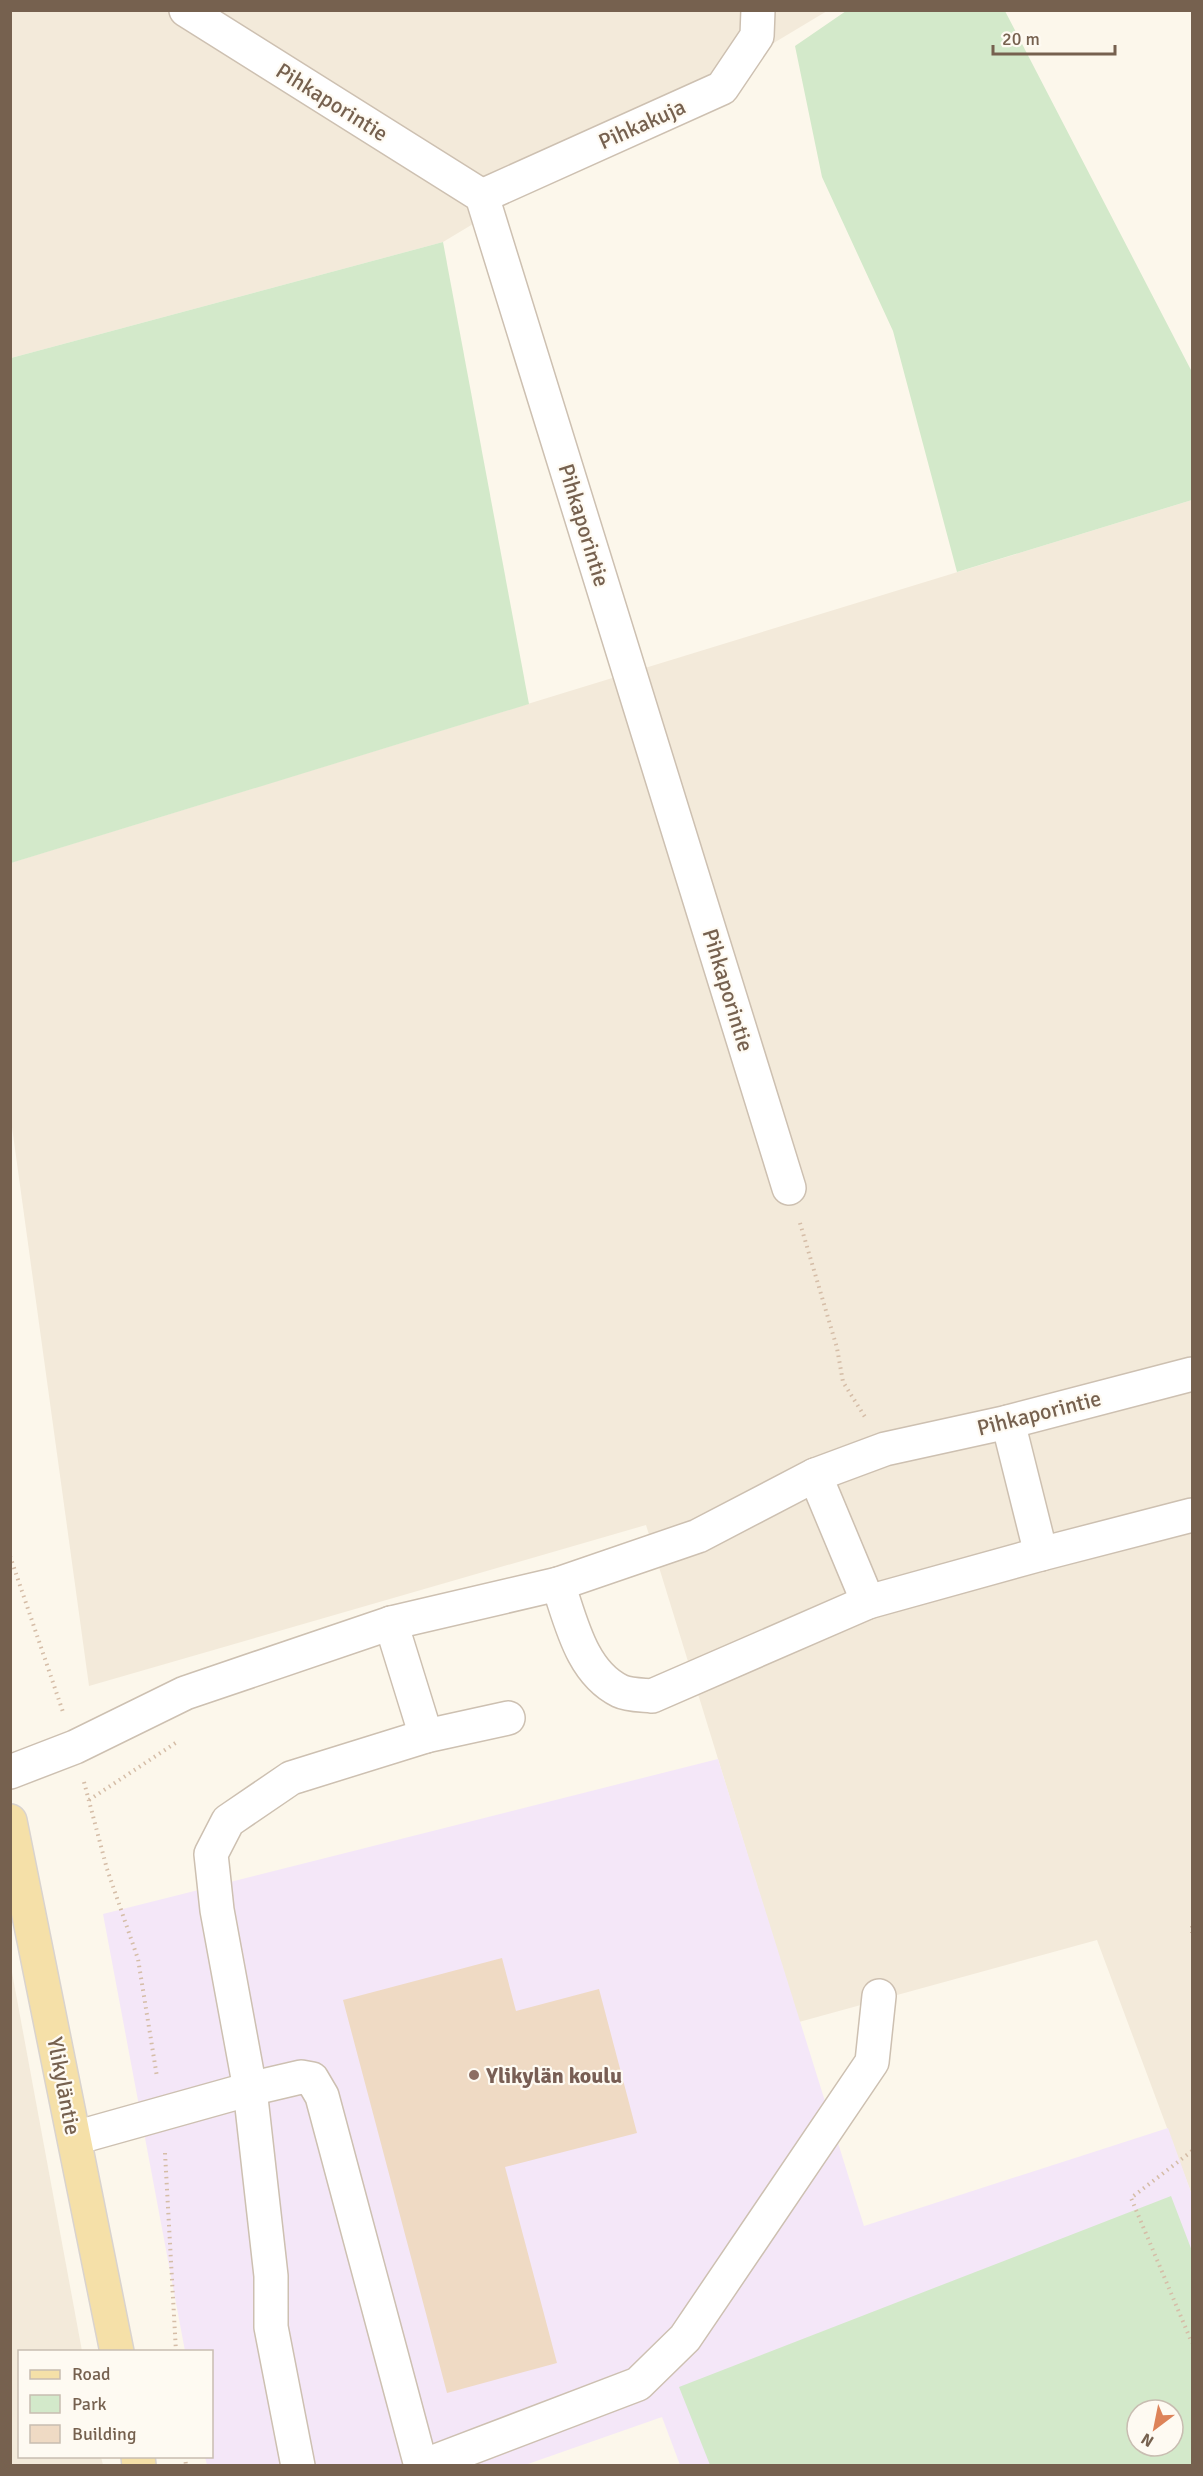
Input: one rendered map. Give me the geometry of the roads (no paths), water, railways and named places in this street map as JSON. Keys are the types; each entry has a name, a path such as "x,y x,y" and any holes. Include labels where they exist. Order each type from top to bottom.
{"main road":[{"name":"Ylikyläntie","path":"10,1821 117,2350"}],"street":[{"name":"Pihkaporintie","path":"186,10 482,196 789,1188"},
{"name":"Pihkakuja","path":"482,196 722,88 756,36 758,10"},
{"name":"Pihkaporintie","path":"10,1772 75,1747 184,1694 391,1623 558,1584 698,1536 815,1475 885,1449 1008,1422 1192,1374"},
{"path":"1008,1422 1041,1554"},
{"path":"815,1475 868,1602"},
{"path":"558,1584 582,1651 598,1674 621,1692 652,1696 868,1602 1192,1515"},
{"path":"391,1623 426,1736"},
{"path":"298,2466 271,2327 271,2276 250,2089 217,1910 211,1854 228,1821 291,1778 426,1736 508,1719"},
{"path":"75,2138 250,2089 302,2078 312,2079 322,2096 422,2466 638,2384 685,2338 872,2062 879,1996"}],"place":[{"name":"Ylikylän koulu","path":"474,2075"}]}
